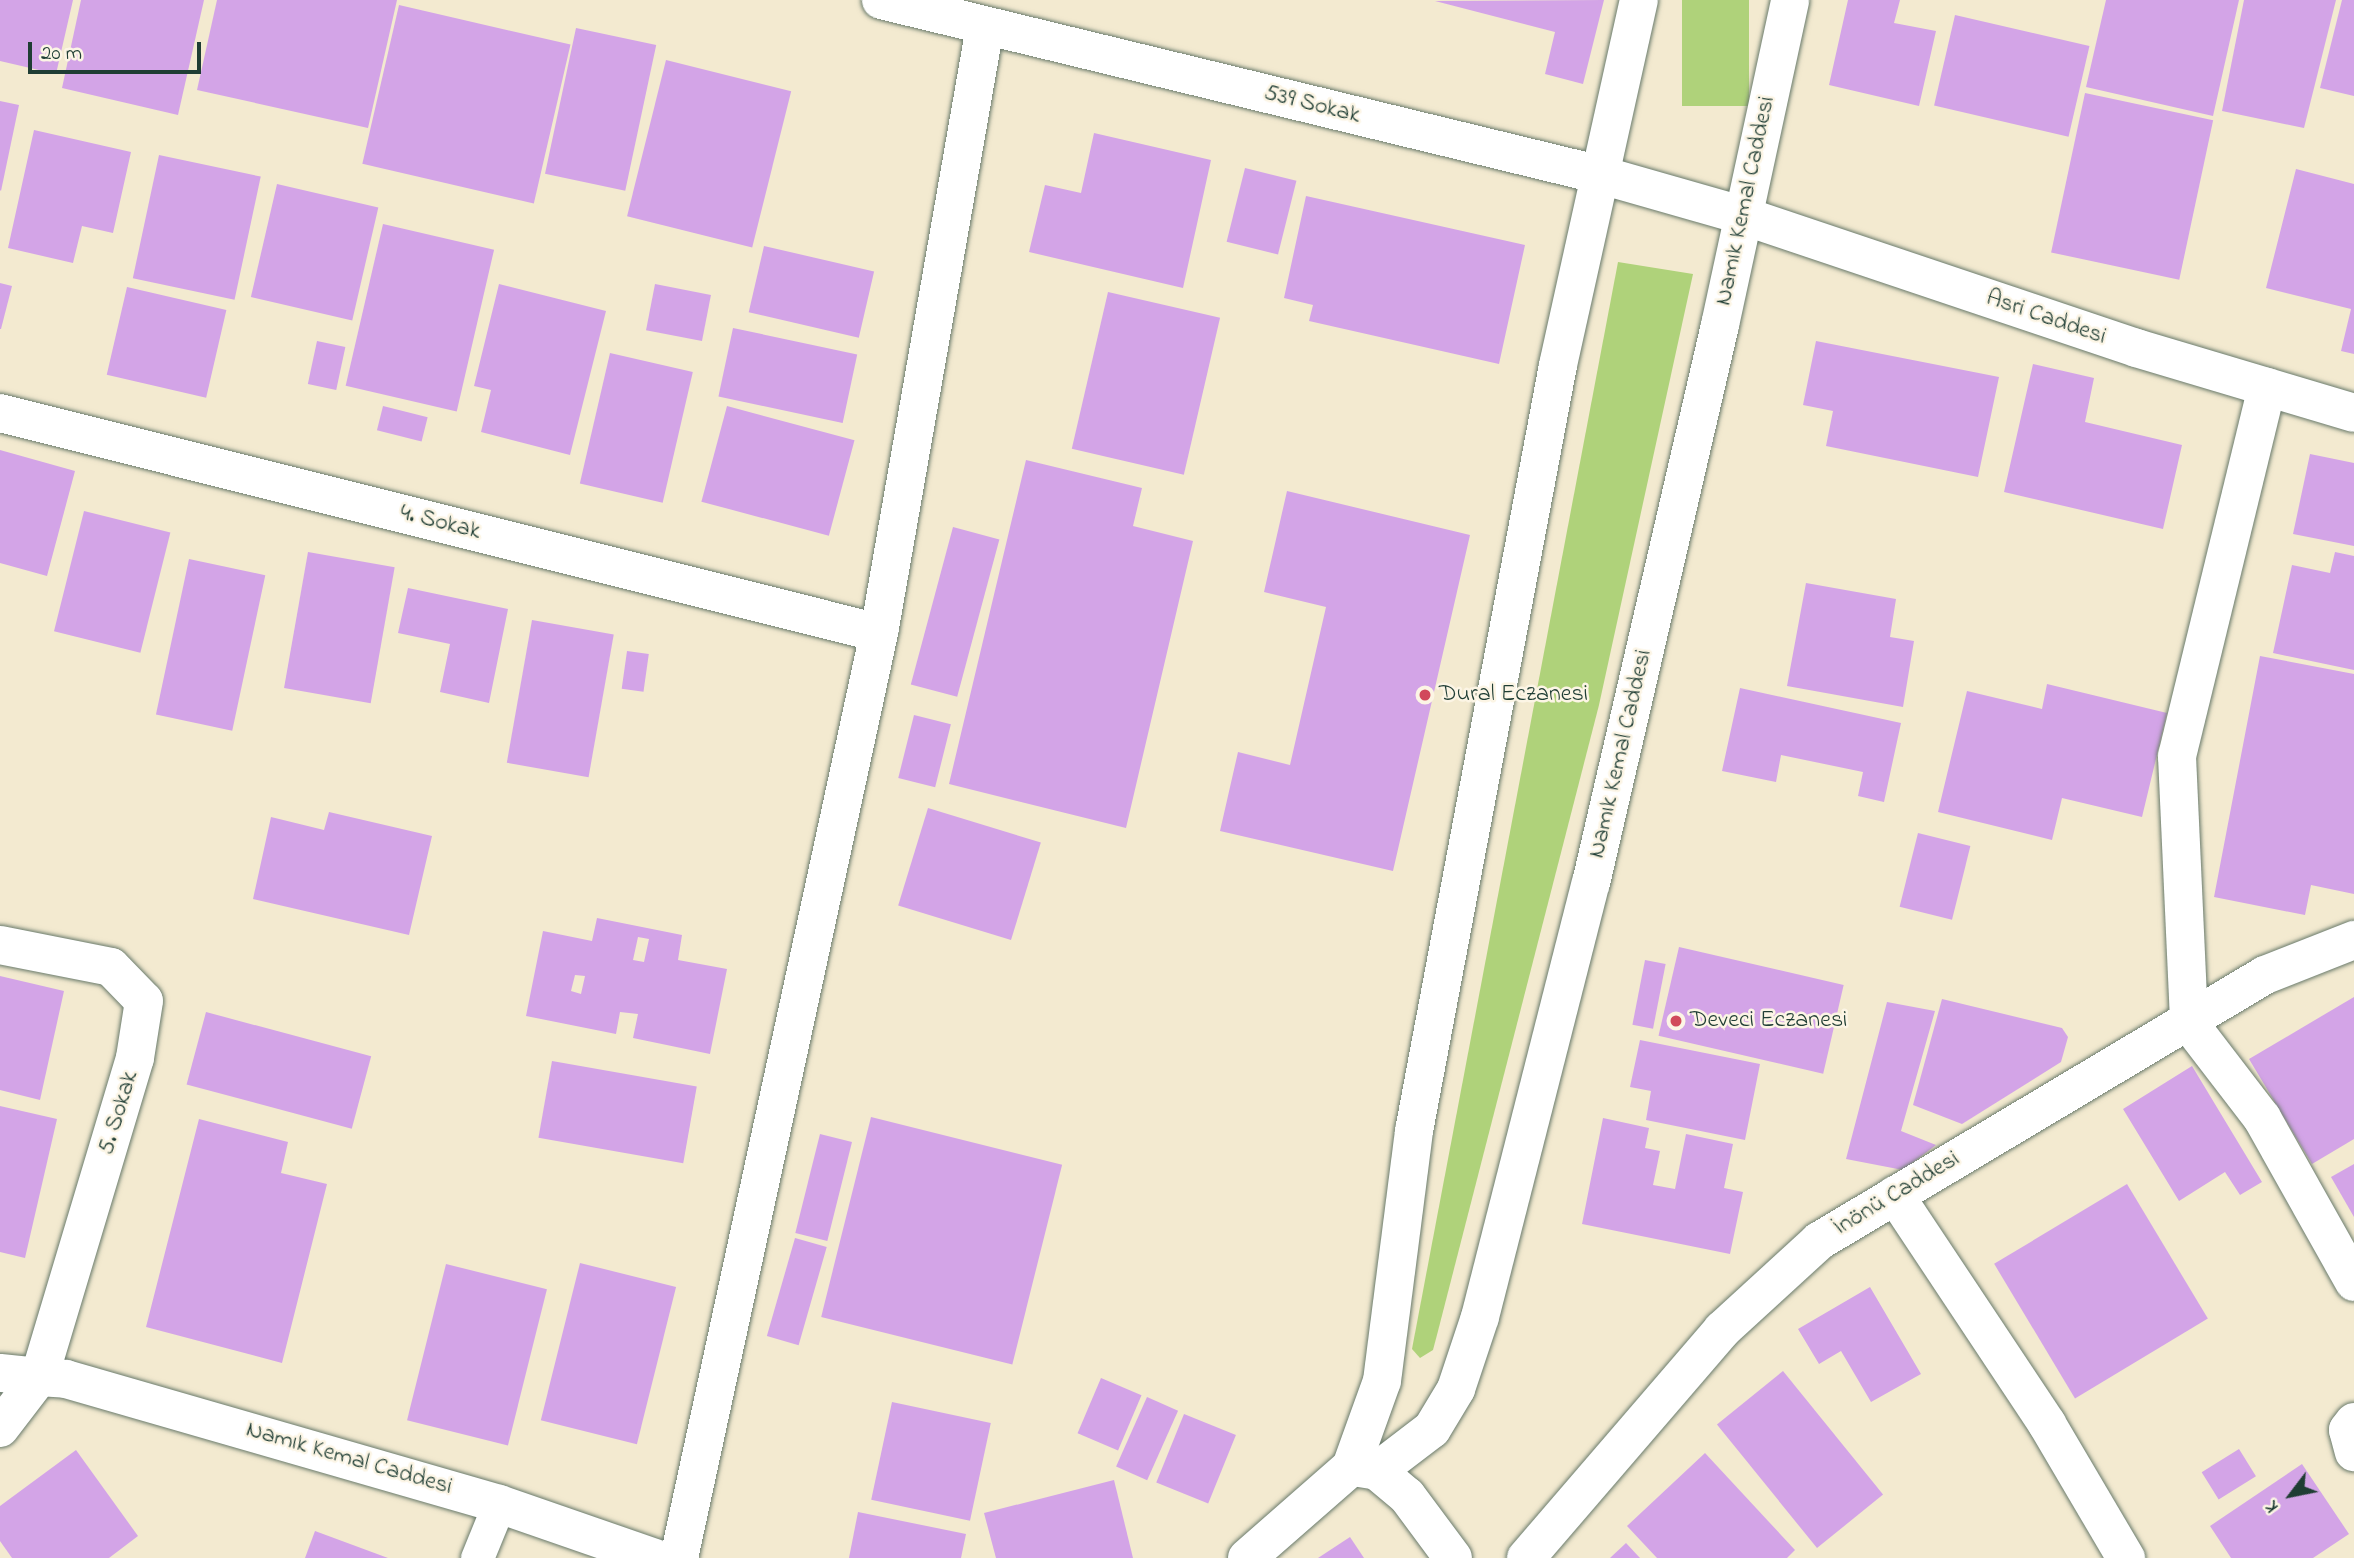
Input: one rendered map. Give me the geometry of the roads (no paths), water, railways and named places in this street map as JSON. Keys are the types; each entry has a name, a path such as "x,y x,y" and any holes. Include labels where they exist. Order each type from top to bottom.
{"street":[{"name":"539 Sokak","path":"881,0 1601,175 1741,215"},
{"path":"1453,1558 1408,1496 1364,1469 1382,1381 1414,1131 1558,365 1639,0"},
{"name":"Namık Kemal Caddesi","path":"1247,1558 1364,1469 1432,1429 1456,1389 1480,1318 1591,883 1720,325 1741,215 1790,0"},
{"path":"679,1558 880,633 985,27"},
{"name":"Asri Caddesi","path":"1741,215 2136,348 2354,413"},
{"path":"2267,387 2177,756 2189,1023 2262,1118 2354,1282"},
{"name":"4. Sokak","path":"0,414 880,633"},
{"name":"İnönü Caddesi","path":"1526,1558 1722,1330 1768,1284 1819,1241 2189,1023 2265,975 2354,940"},
{"name":"5. Sokak","path":"0,945 111,967 144,1001 135,1058 39,1377"},
{"path":"1895,1195 2047,1424 2126,1558"},
{"name":"Namık Kemal Caddesi","path":"0,1373 115,1391 499,1504 655,1558"},
{"path":"0,1428 39,1377"},
{"path":"2354,1422 2348,1430 2354,1452"}],"lane":[{"path":"477,1558 499,1504"}],"place":[{"name":"Dural Eczanesi","path":"1425,695"},
{"name":"Deveci Eczanesi","path":"1676,1021"}]}
